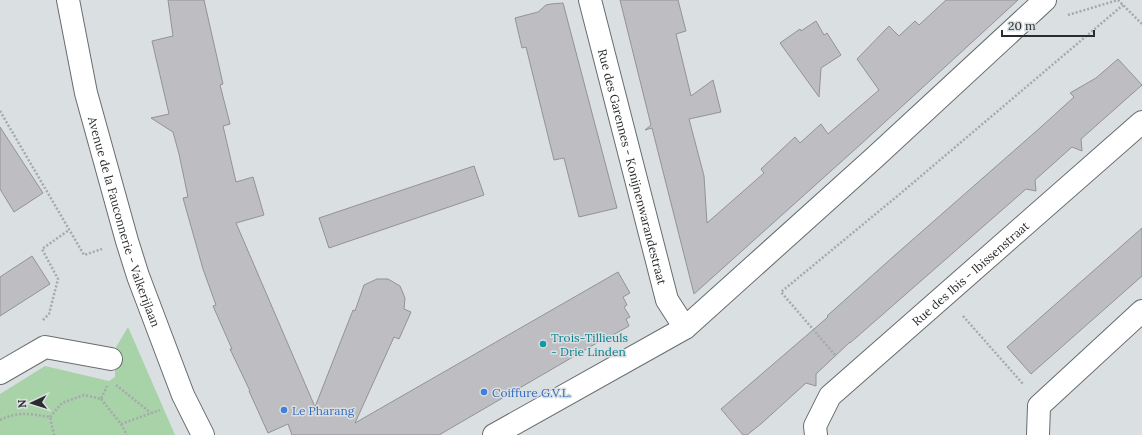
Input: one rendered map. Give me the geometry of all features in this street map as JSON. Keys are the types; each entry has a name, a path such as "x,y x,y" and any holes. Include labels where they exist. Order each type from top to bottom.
{"street":[{"name":"Avenue de la Fauconnerie - Valkerijlaan","path":"68,0 86,93 127,241 138,276 183,395 203,435"},
{"name":"Rue des Garennes - Konijnenwarandestraat","path":"590,0 667,300 685,328"},
{"path":"494,435 685,328 874,158 1045,0"},
{"name":"Rue des Ibis - Ibissenstraat","path":"816,435 815,426 830,396 946,296 1142,122"},
{"path":"1038,435 1039,406 1142,311"},
{"path":"0,373 45,347 111,359"}],"path":[{"path":"1067,16 1118,0 1142,24"},
{"path":"833,352 781,292 901,193 1123,5"},
{"path":"0,111 84,255 109,247"},
{"path":"45,347 35,329 49,314 58,279 42,249 69,230"},
{"path":"946,296 1025,387"},
{"path":"101,399 109,381"},
{"path":"116,384 151,413"},
{"path":"50,417 62,403 84,395 101,399 121,424 127,435"},
{"path":"121,424 162,409"},
{"path":"0,420 10,415 25,413 50,417"},
{"path":"50,417 54,435"}],"green space":[{"path":"128,327 175,435 0,435 0,394 45,366 109,381 115,377 115,349"}],"building":[{"name":"Trois-Tillieuls - Drie Linden","path":"168,0 204,0 223,84 220,85 230,124 223,126 236,182 253,177 264,215 236,223 315,407 353,310 355,311 364,285 377,279 388,279 400,286 405,298 404,309 411,312 399,339 394,337 355,423 618,272 630,293 623,297 627,305 624,307 630,317 626,319 629,326 602,340 439,435 292,435 288,424 268,433 230,349 232,349 213,306 216,305 203,269 183,198 188,197 173,132 151,118 169,114 152,41 173,36"},
{"path":"620,0 678,0 686,31 676,34 691,96 713,80 721,112 689,119 704,176 707,223 764,173 761,169 795,137 800,143 821,124 828,134 879,90 857,59 889,26 899,36 915,21 919,25 946,0 1018,0 694,294 652,128 645,130 651,125"},
{"path":"563,3 617,208 579,217 564,158 554,160 526,47 522,48 515,18 538,12 546,5"},
{"path":"816,21 824,35 827,33 841,55 821,68 819,97 780,43 800,29 801,31"},
{"path":"1118,59 1142,85 1081,139 1082,151 1072,147 1035,180 1036,191 1026,189 850,342 816,374 816,386 806,383 762,423 747,435 743,435 721,409 828,317 827,316 894,256 1041,127 1074,97 1070,93 1096,78"},
{"path":"0,127 43,193 14,212 0,189"},
{"path":"474,166 484,195 329,248 319,218"},
{"path":"1142,228 1142,276 1031,374 1007,347"},
{"path":"32,256 50,284 0,316 0,277"}],"place":[{"name":"Trois-Tillieuls - Drie Linden","path":"543,344"},
{"name":"Coiffure G.V.L.","path":"484,392"},
{"name":"Le Pharang","path":"284,410"}]}
